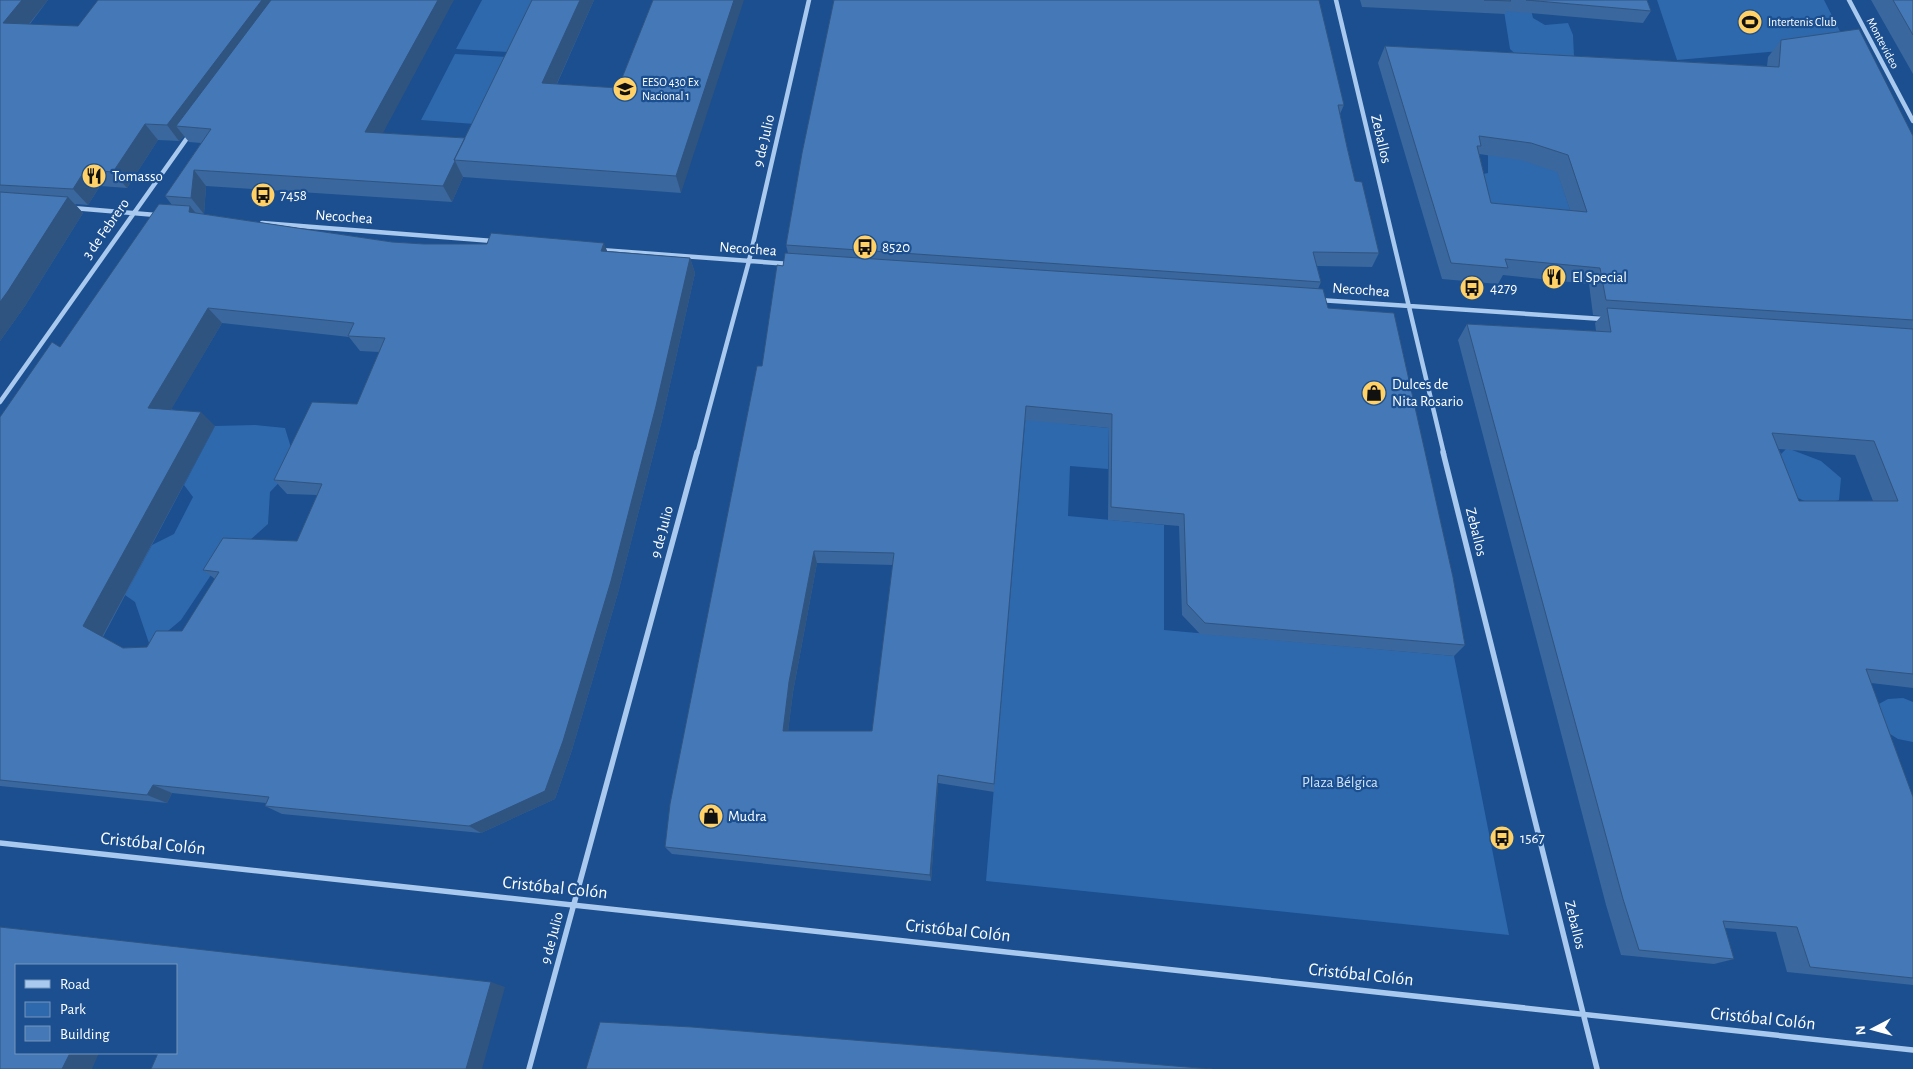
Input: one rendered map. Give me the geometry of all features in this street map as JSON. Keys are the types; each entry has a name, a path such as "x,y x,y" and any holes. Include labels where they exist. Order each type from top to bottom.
{"street":[{"name":"9 de Julio","path":"529,1069 749,261 810,0"},
{"name":"Zeballos","path":"1336,0 1407,306 1597,1069"},
{"name":"Montevideo","path":"1849,0 1913,121"},
{"name":"3 de Febrero","path":"0,402 132,213 196,126"},
{"path":"66,208 162,216"},
{"name":"Necochea","path":"251,222 499,242"},
{"name":"Necochea","path":"598,250 794,264"},
{"name":"Necochea","path":"1308,299 1605,319"},
{"name":"Cristóbal Colón","path":"0,843 1913,1050"}],"green space":[{"path":"482,0 533,0 508,52 456,49"},
{"name":"Intertenis Club","path":"1657,0 1824,0 1847,45 1677,60"},
{"path":"1530,5 1533,18 1545,25 1568,23 1573,35 1574,57 1528,66 1510,49 1504,11"},
{"path":"455,54 507,57 475,124 421,120"},
{"path":"1488,154 1555,164 1576,228 1508,237 1474,176 1488,173"},
{"name":"Plaza Bélgica","path":"1027,400 1068,424 1109,428 1108,469 1070,466 1068,516 1164,525 1164,630 1454,656 1509,935 986,881"},
{"path":"255,425 285,428 292,451 291,470 270,492 268,524 211,575 181,620 150,646 135,602 125,595 152,545 174,534 193,497 184,485 215,426"},
{"path":"1787,448 1821,461 1841,478 1839,500 1823,504 1811,503 1784,490 1777,458"},
{"path":"1903,698 1913,702 1913,742 1898,739 1882,729 1877,705 1888,699"}],"building":[{"path":"0,0 22,0 3,23 78,26 98,0 262,0 167,125 145,124 113,172 85,170 73,189 0,185"},
{"path":"271,0 438,0 365,132 465,138 443,186 194,170 191,198 165,196 211,129 176,126"},
{"path":"532,0 580,0 542,83 618,88 653,0 734,0 676,176 454,160"},
{"path":"834,0 1319,0 1344,105 1338,105 1355,181 1362,182 1379,253 1313,252 1321,282 786,245 802,153"},
{"path":"1526,0 1647,0 1651,11"},
{"path":"1893,0 1913,0 1913,35"},
{"path":"1859,29 1913,136 1913,320 1606,300 1600,268 1505,259 1508,268 1451,263 1385,46 1779,67 1781,40","holes":["1479,136 1531,143 1568,155 1587,212 1491,203 1477,146 1481,146"]},
{"path":"0,192 68,197 0,302"},
{"path":"159,204 190,206 189,212 392,242 487,244 491,233 604,243 601,251 690,258 656,406 611,581 563,741 545,791 469,826 265,806 269,797 153,785 147,795 0,780 0,417 52,342 60,347","holes":["208,308 354,323 348,336 385,338 357,404 312,402 274,480 322,484 297,541 223,538 203,570 219,572 182,631 156,631 147,647 123,648 83,626 201,412 148,408"]},
{"path":"785,253 1323,289 1328,308 1394,313 1453,577 1465,645 1205,623 1187,604 1184,514 1111,507 1112,414 1026,406 994,784 938,775 930,875 665,847 670,804 757,366 762,366 777,265 783,266","holes":["814,551 894,553 872,731 783,731 789,682"]},
{"path":"1607,308 1913,329 1913,674 1866,669 1913,797 1913,978 1810,967 1797,927 1723,921 1734,959 1639,950 1623,899 1467,324 1611,332","holes":["1772,433 1874,441 1898,501 1799,501"]},
{"path":"0,927 491,982 466,1069 151,1069 158,1054 178,1054 178,964 15,964 15,1054 70,1054 62,1069 0,1069"},
{"path":"600,1022 692,1027 1212,1069 586,1069"}],"place":[{"name":"Intertenis Club","path":"1750,22"},
{"name":"EESO 430 Ex Nacional 1","path":"625,89"},
{"name":"Tomasso","path":"94,176"},
{"name":"7458","path":"263,195"},
{"name":"8520","path":"865,247"},
{"name":"El Special","path":"1554,277"},
{"name":"4279","path":"1472,288"},
{"name":"Dulces de Nita Rosario","path":"1374,393"},
{"name":"Mudra","path":"711,816"},
{"name":"1567","path":"1502,838"}]}
